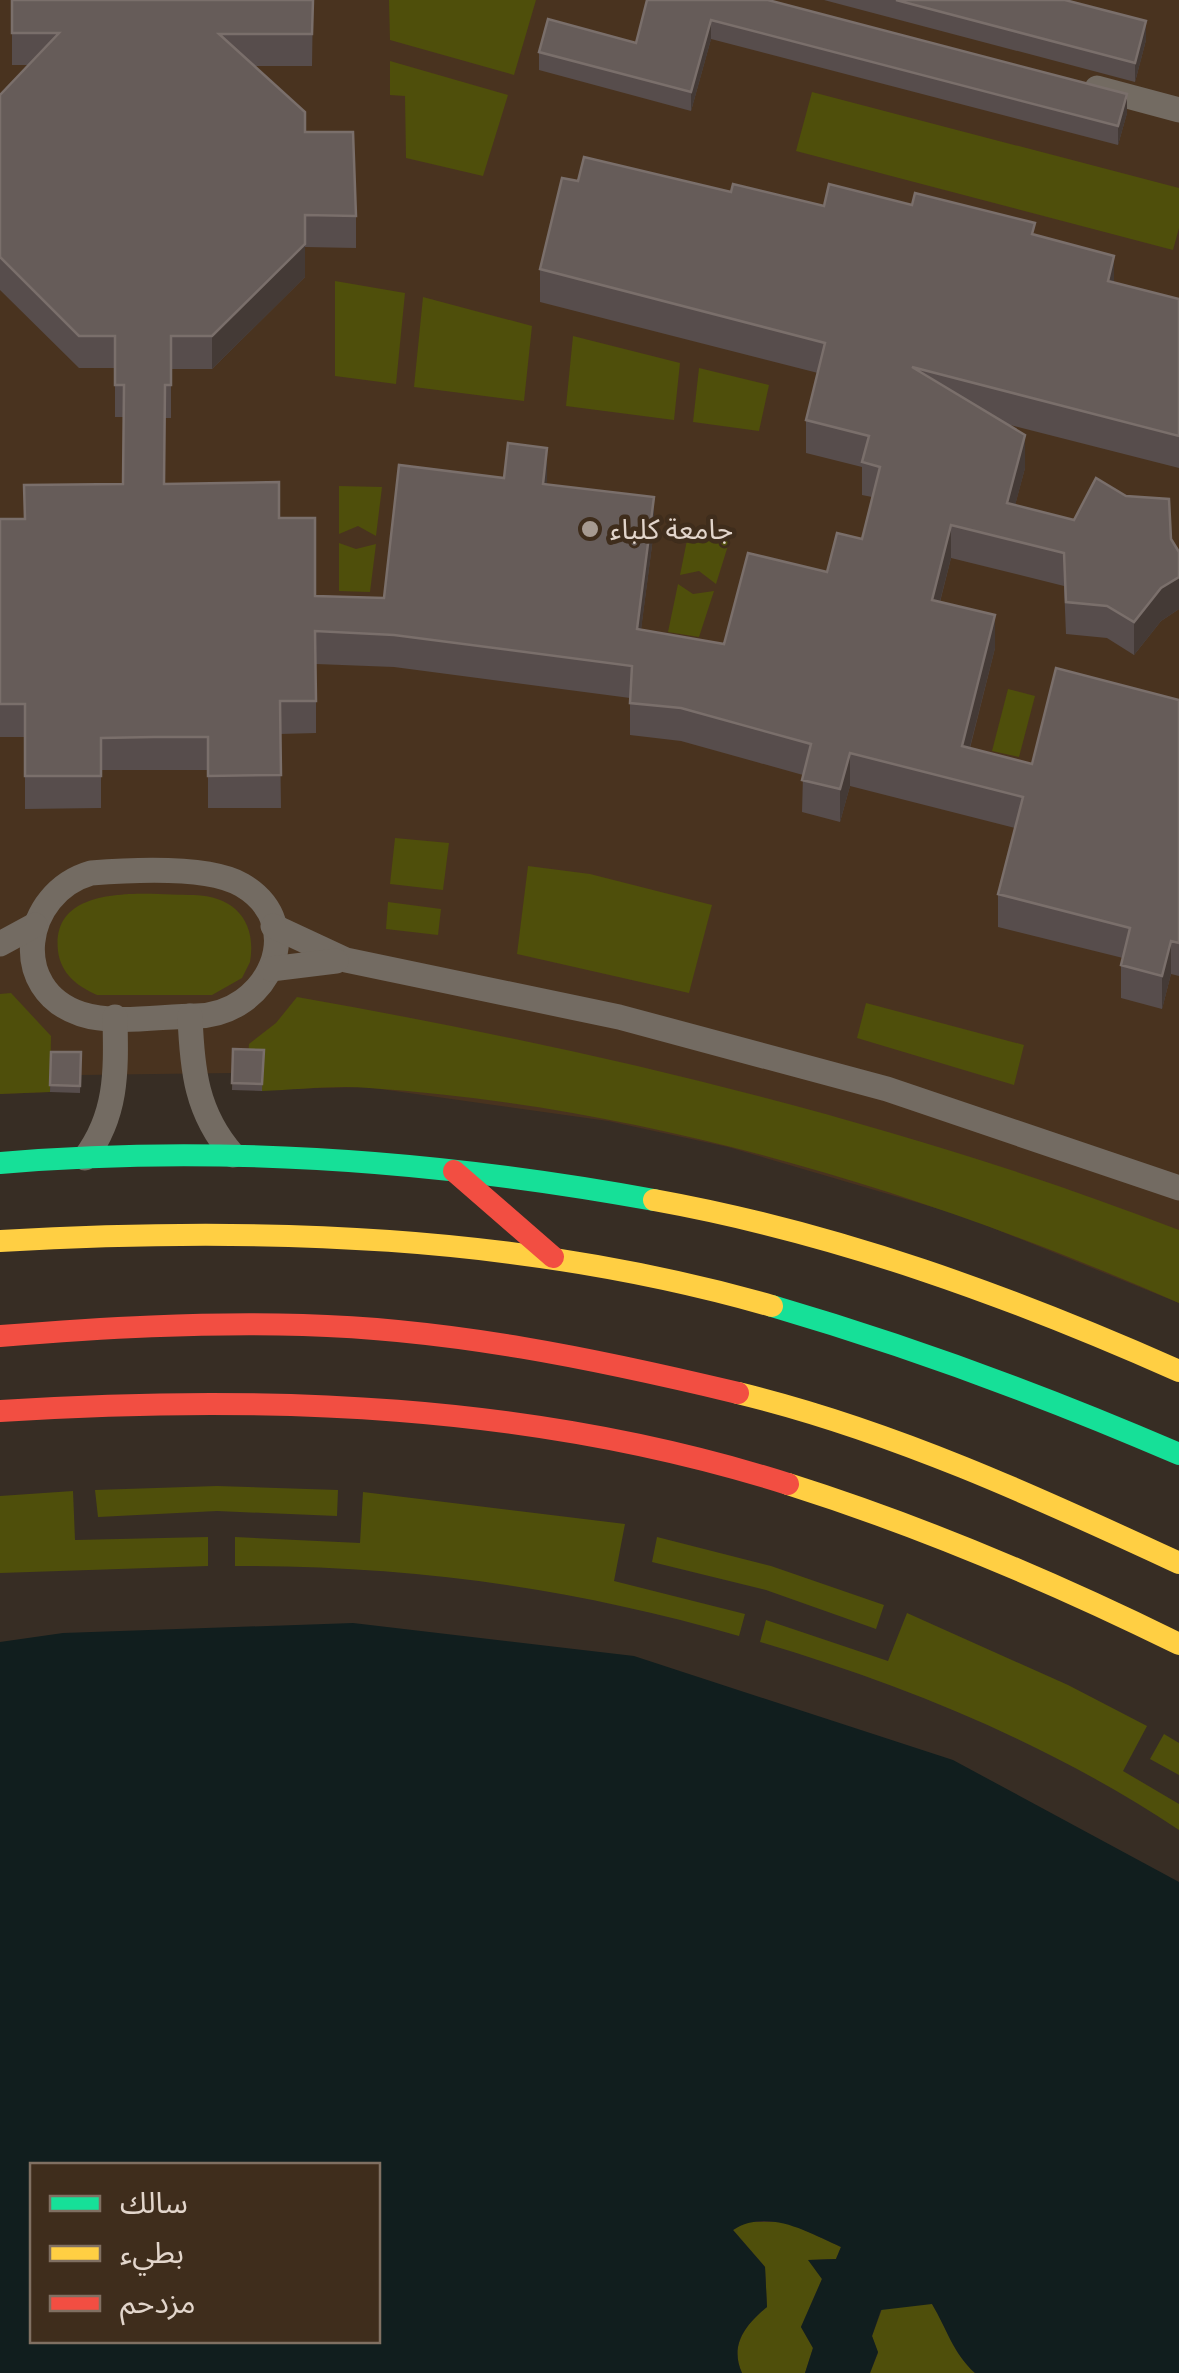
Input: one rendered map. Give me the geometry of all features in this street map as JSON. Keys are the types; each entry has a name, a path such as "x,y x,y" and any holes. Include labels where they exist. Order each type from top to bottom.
{"main road":[{"path":"0,1163 234,1156 454,1171 624,1192 826,1237 1022,1302 1179,1371"},
{"path":"454,1171 553,1257"},
{"path":"0,1240 162,1230 269,1230 553,1257 696,1284 903,1341 1021,1384 1179,1454"},
{"path":"0,1336 150,1324 350,1324 608,1362 731,1391 921,1450 1021,1490 1179,1563"},
{"path":"0,1411 205,1399 348,1404 531,1423 621,1439 814,1490 908,1523 1066,1587 1179,1644"}],"lane":[{"path":"1065,80 1179,110"},
{"path":"106,872 201,874 232,880 258,898 273,926 271,969 244,1003 216,1014 80,1014 52,995 34,965 34,925 40,910 61,886 75,878 106,872"},
{"path":"0,944 34,925"},
{"path":"273,926 346,960 619,1017 772,1057 982,1120 1179,1188"},
{"path":"0,956 34,965"},
{"path":"271,969 346,960"},
{"path":"190,1016 197,1092 211,1126 234,1156"},
{"path":"84,1158 104,1128 115,1093 115,1017"}],"shaded area":[{"name":"جامعة كلباء","path":"0,0 1179,0 1179,1303 963,1216 728,1147 608,1121 366,1087 232,1090 232,1073 81,1075 80,1060 51,1059 50,1092 0,1094"},
{"path":"389,0 536,0 514,75 390,40"},
{"path":"390,61 508,95 483,176 406,158 405,96 390,95"},
{"path":"812,92 1179,188 1179,228 1173,250 796,151"},
{"path":"335,281 405,293 396,384 335,376"},
{"path":"423,297 532,326 524,401 414,387"},
{"path":"573,336 680,363 674,420 566,406"},
{"path":"699,368 769,385 759,431 693,422"},
{"path":"339,486 382,487 376,536 358,526 339,534"},
{"path":"689,530 731,536 716,584 699,571 680,575"},
{"path":"339,543 356,549 376,544 370,592 339,591"},
{"path":"678,584 693,594 714,591 699,637 668,632"},
{"path":"1008,689 1035,696 1019,757 992,751"},
{"path":"395,838 449,843 443,890 390,884"},
{"path":"528,866 590,874 712,905 689,993 517,954"},
{"path":"130,894 194,895 221,900 232,906 246,923 250,962 242,978 212,995 97,995 66,973 58,951 60,928 70,912 86,902"},
{"path":"388,902 441,909 438,935 386,929"},
{"path":"11,993 51,1036 50,1092 0,1094 0,994"},
{"path":"297,997 521,1040 744,1092 854,1122 1072,1191 1179,1230 1179,1303 1082,1262 884,1191 681,1135 474,1098 356,1087 262,1091 248,1057 249,1044 276,1023"},
{"path":"866,1003 1024,1045 1014,1085 857,1038"},
{"path":"217,1486 338,1490 337,1516 217,1511 98,1517 95,1490"},
{"path":"73,1491 75,1540 208,1537 208,1566 0,1573 0,1496"},
{"path":"363,1492 625,1524 614,1581 745,1614 739,1636 613,1604 490,1583 365,1570 235,1566 235,1537 360,1543"},
{"path":"657,1537 771,1566 884,1605 876,1629 766,1590 652,1562"},
{"path":"907,1613 1068,1685 1147,1726 1123,1771 1179,1804 1179,1830 1080,1771 977,1720 870,1678 760,1642 766,1620 888,1661"},
{"path":"353,1623 634,1656 953,1760 1179,1882 1179,2373 975,2373 956,2349 932,2304 881,2310 872,2336 878,2352 870,2373 805,2373 813,2348 801,2327 822,2279 808,2260 836,2259 841,2247 801,2229 760,2221 733,2230 765,2267 767,2307 742,2336 737,2353 742,2373 0,2373 0,1642 63,1633"},
{"path":"1164,1734 1179,1743 1179,1775 1150,1759"},
{"path":"746,2222 787,2222 841,2247 836,2259 809,2260 822,2279 801,2327 813,2348 805,2373 742,2373 738,2363 742,2336 767,2307 765,2267 733,2230"},
{"path":"932,2304 956,2349 975,2373 870,2373 878,2353 872,2336 882,2309"}],"building":[{"path":"12,0 313,0 312,34 219,34 305,112 305,132 353,132 356,216 305,215 305,244 212,336 171,336 171,385 165,385 164,484 279,482 279,518 315,518 315,596 384,598 399,465 504,478 508,443 547,448 543,484 654,497 637,629 724,644 748,553 827,572 837,533 862,539 880,467 862,462 869,436 806,420 825,343 540,269 562,178 578,181 584,157 731,192 733,184 824,206 829,184 912,205 915,193 1035,223 1032,234 1114,256 1108,281 1179,299 1179,436 912,367 1025,435 1007,503 1074,520 1096,478 1126,496 1169,499 1171,539 1179,552 1179,577 1161,588 1134,622 1107,606 1066,602 1064,553 951,525 932,600 995,615 962,746 1032,764 1056,668 1179,700 1179,943 1171,941 1162,976 1121,965 1130,928 998,894 1023,797 850,753 840,789 802,780 811,744 681,708 630,703 632,666 394,635 315,631 316,701 280,701 281,775 208,776 208,737 154,737 101,738 101,776 25,776 25,704 0,704 0,519 25,519 24,485 123,484 124,385 115,385 115,336 79,336 0,257 0,95 59,33 12,33"},
{"path":"647,0 768,0 1127,94 1118,126 711,20 691,92 539,52 548,19 636,43"},
{"path":"896,0 1065,0 1146,21 1135,63"},
{"path":"233,1049 264,1050 262,1084 232,1083"},
{"path":"51,1052 81,1052 80,1086 50,1085"}],"traffic: fast":[{"path":"0,1163 164,1155 328,1160 492,1175 654,1200"},
{"path":"772,1306 978,1374 1179,1454"}],"traffic: slow":[{"path":"654,1200 789,1230 922,1270 1051,1317 1179,1371"},
{"path":"0,1241 195,1235 389,1241 582,1263 772,1306"},
{"path":"738,1393 907,1446 1017,1490 1179,1563"},
{"path":"788,1484 986,1556 1179,1644"}],"traffic: jam":[{"path":"454,1171 553,1257"},
{"path":"0,1336 189,1325 358,1328 523,1348 738,1393"},
{"path":"0,1411 199,1404 397,1411 594,1436 692,1457 788,1484"}],"place":[{"name":"جامعة كلباء","path":"590,529"}]}
